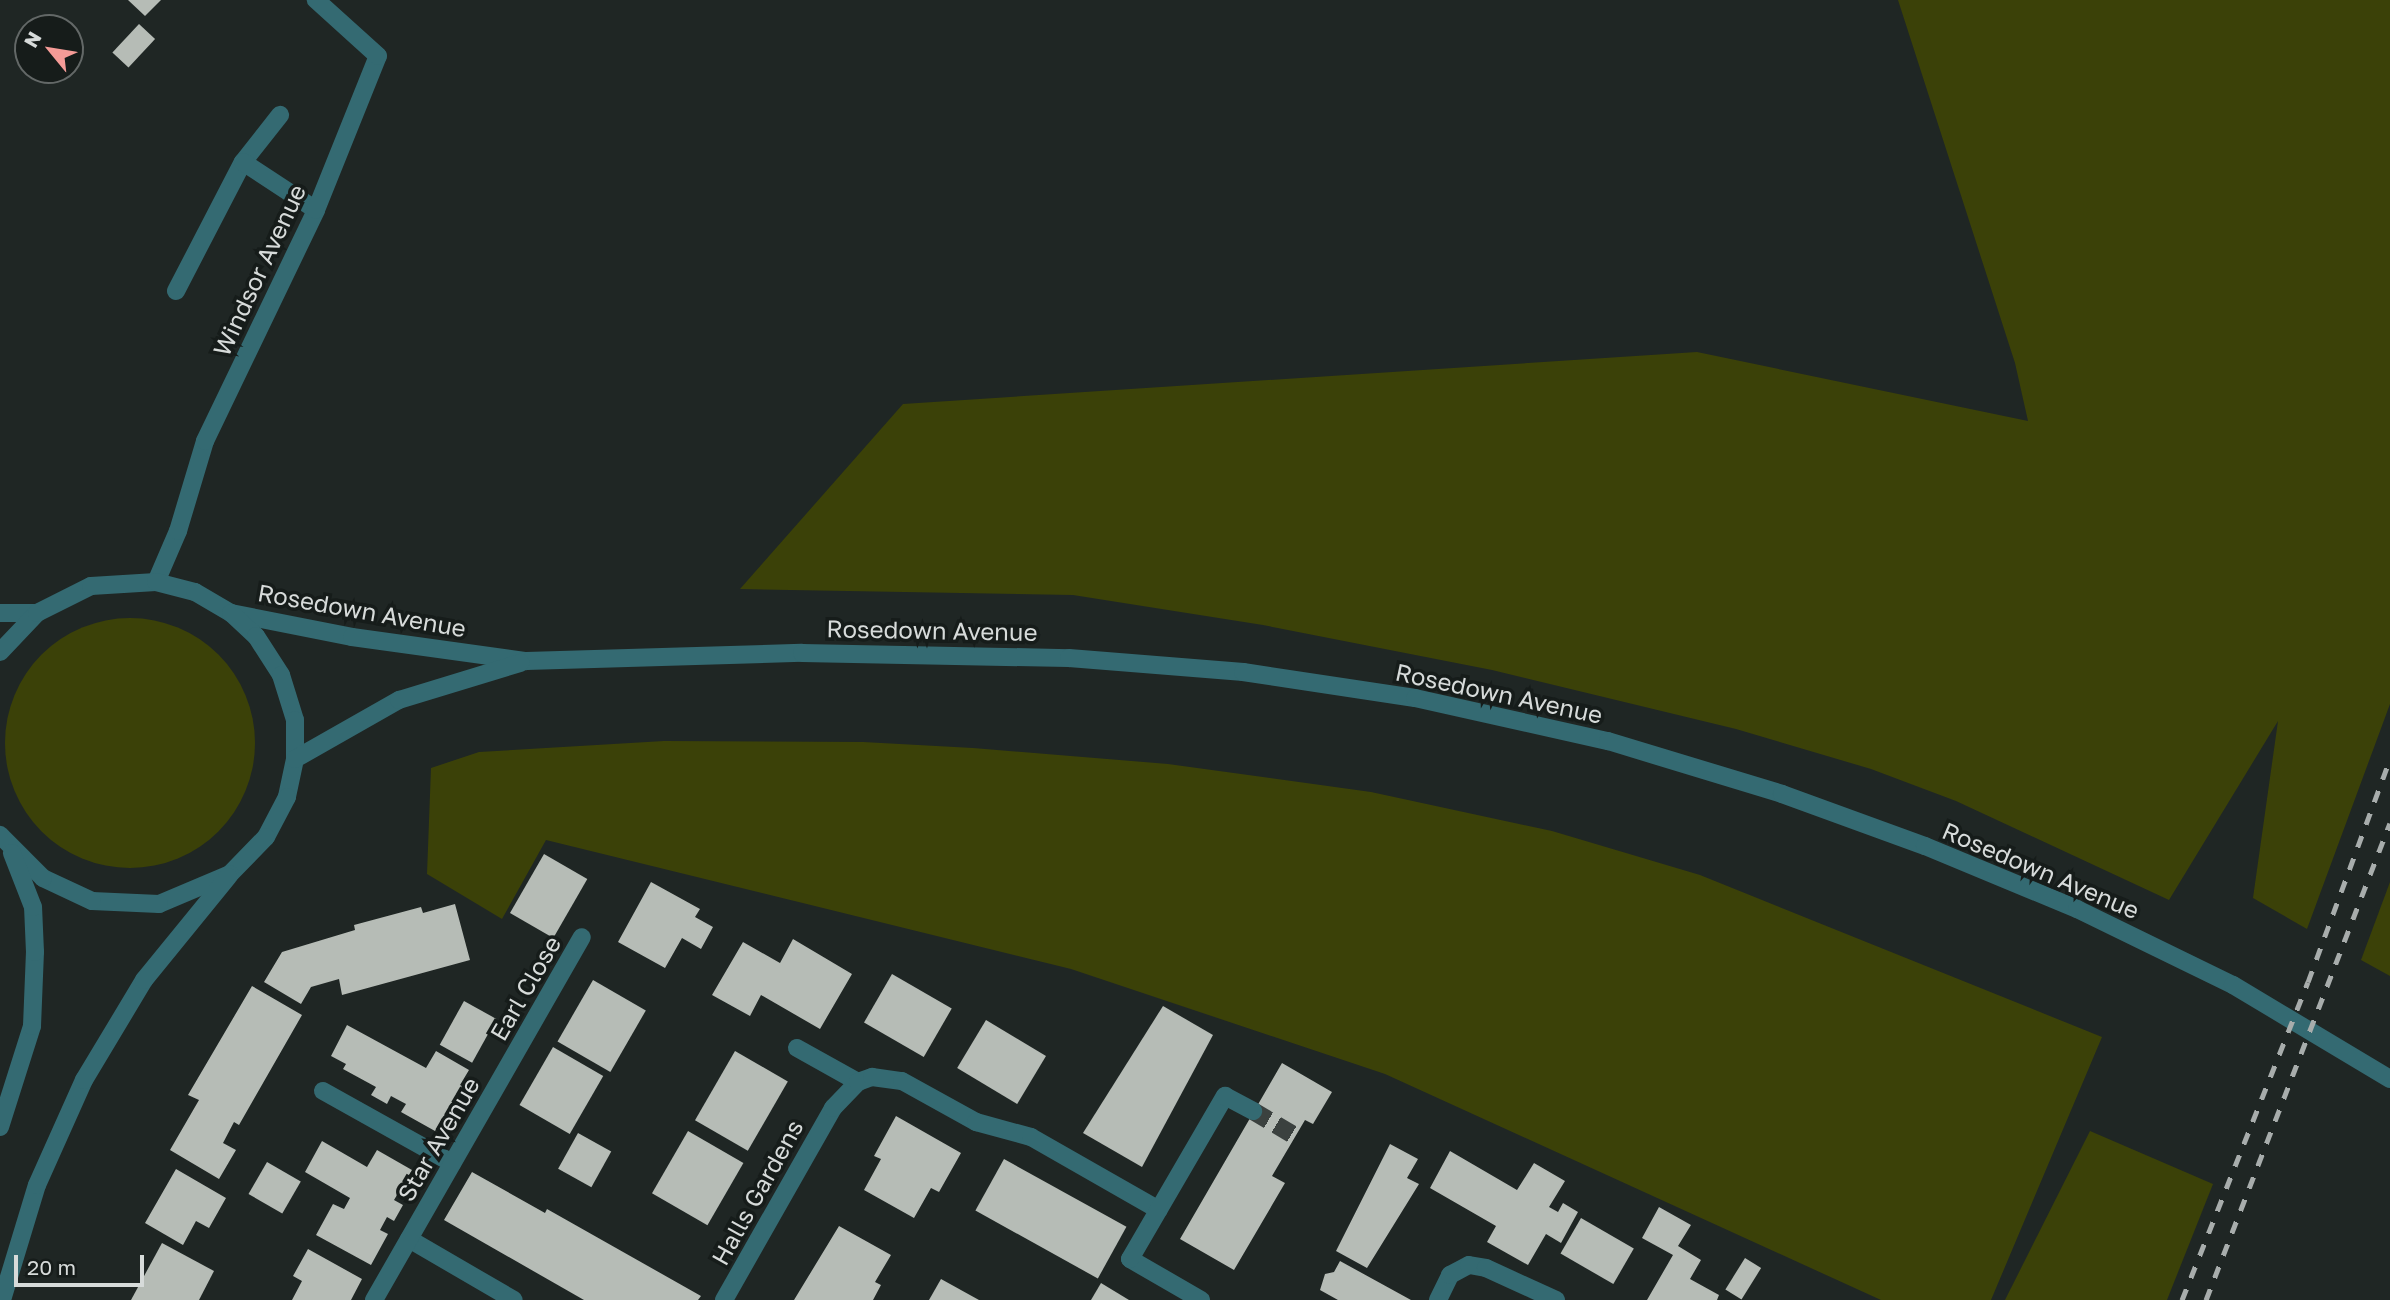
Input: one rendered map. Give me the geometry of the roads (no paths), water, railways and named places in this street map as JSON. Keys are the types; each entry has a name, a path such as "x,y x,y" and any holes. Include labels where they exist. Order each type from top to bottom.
{"street":[{"name":"Windsor Avenue","path":"156,582 178,531 205,441 316,210 378,57 316,0"},
{"path":"176,291 243,162 280,115"},
{"path":"243,162 316,210"},
{"path":"0,652 37,613 92,586 156,582 195,592 231,613 256,636 281,675 295,720 295,759 288,796 266,837 230,874 144,980 84,1080 37,1185 2,1300"},
{"path":"0,612 37,613"},
{"name":"Rosedown Avenue","path":"231,613 352,637 526,661 815,652 1027,656 1243,672 1415,698 1608,741 1782,794 2077,909 2233,985 2390,1079"},
{"name":"Rosedown Avenue","path":"295,759 399,700 526,661"},
{"path":"5,842 43,878 92,901 159,904 230,874"},
{"path":"0,1126 32,1026 35,952 33,907 5,842"},
{"name":"Earl Close","path":"510,1063 582,937"},
{"path":"797,1048 858,1082 872,1077 902,1081 976,1122 1031,1137 1159,1210"},
{"name":"Star Avenue","path":"374,1300 510,1063"},
{"name":"Halls Gardens","path":"724,1300 833,1108 858,1082"},
{"path":"323,1091 452,1163"},
{"path":"1201,1300 1130,1259 1225,1096 1253,1111"},
{"name":"Star Avenue","path":"409,1239 514,1300"},
{"path":"1437,1300 1450,1275 1469,1265 1486,1268 1556,1300"}],"tunnel":[{"path":"1253,1111 1295,1136"}],"railway":[{"path":"2182,1300 2308,982 2390,759"},
{"path":"2206,1300 2390,823"}]}
